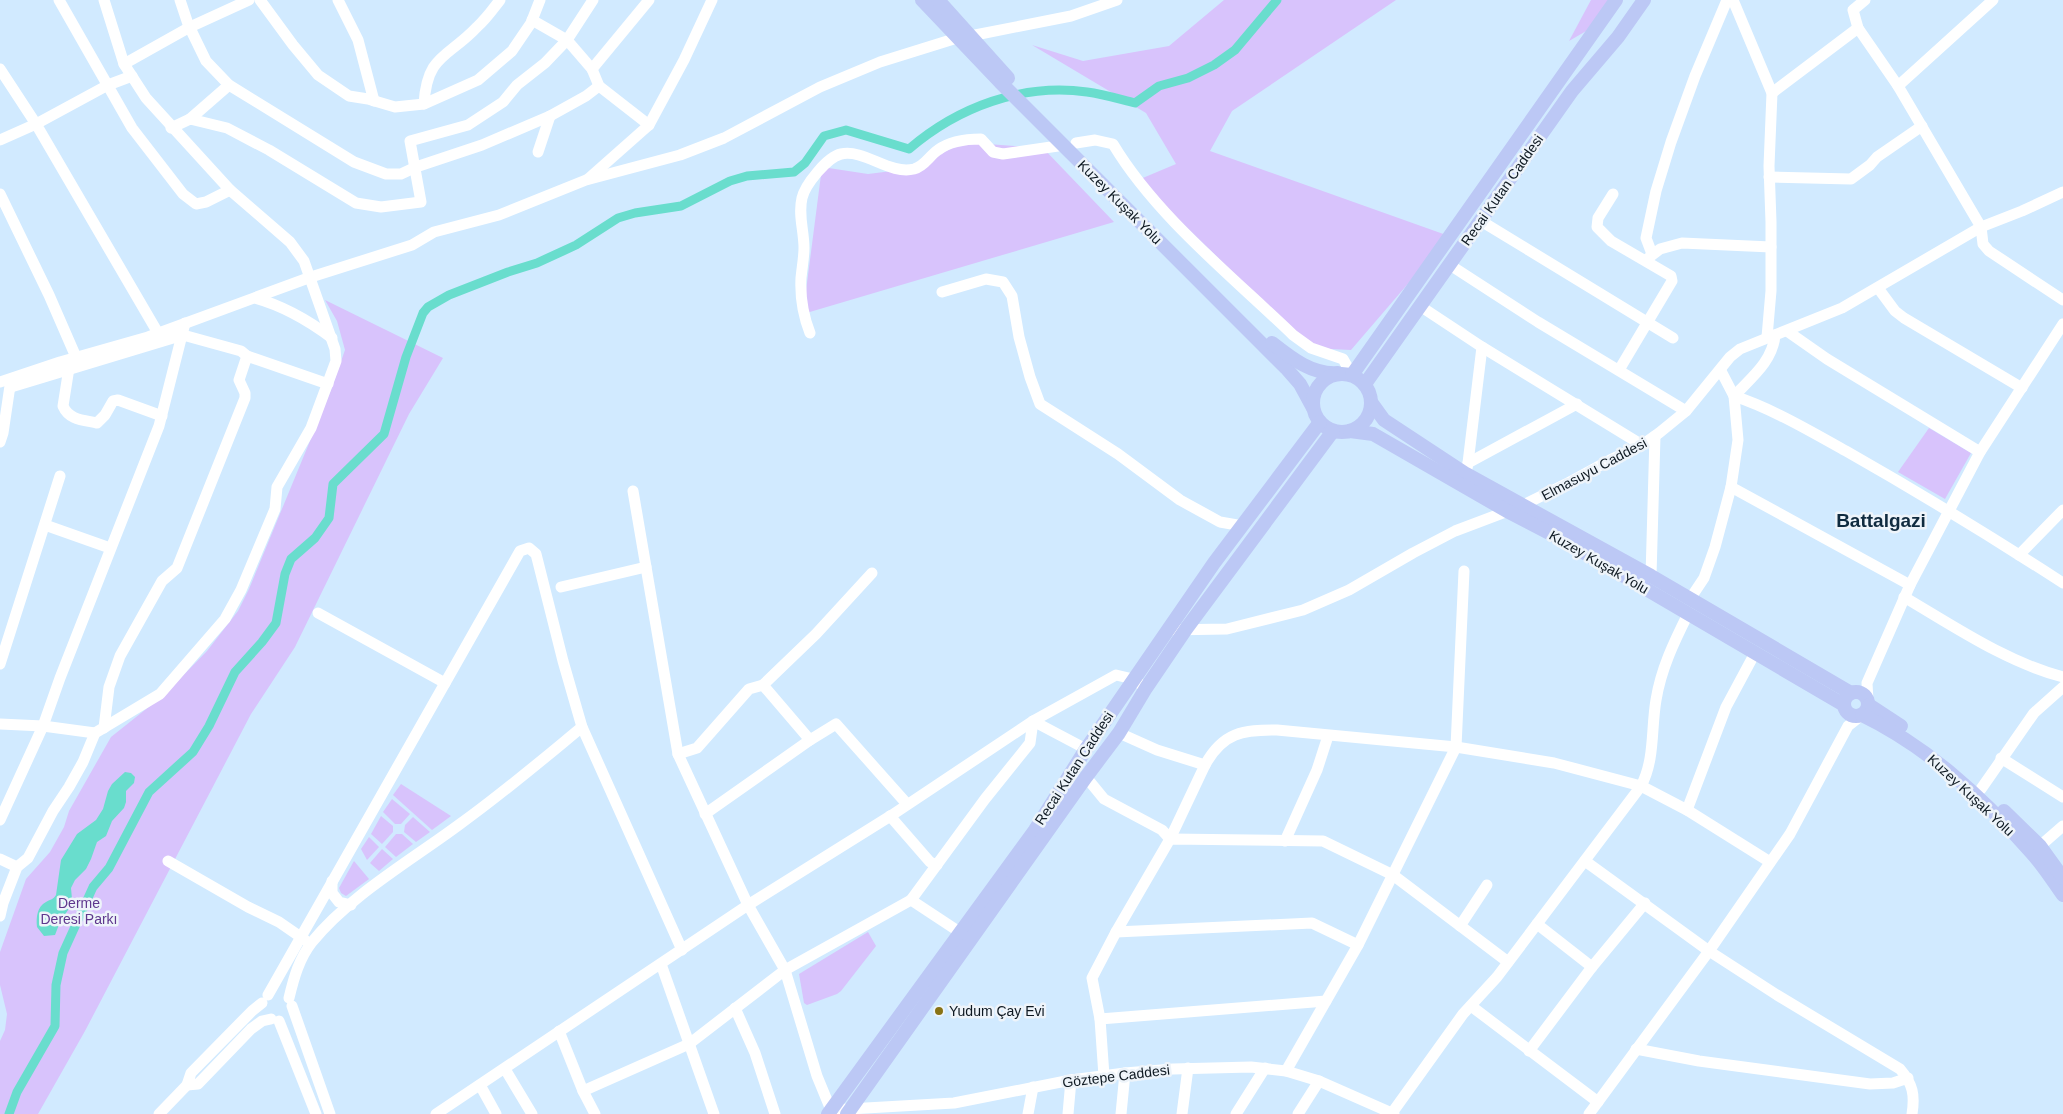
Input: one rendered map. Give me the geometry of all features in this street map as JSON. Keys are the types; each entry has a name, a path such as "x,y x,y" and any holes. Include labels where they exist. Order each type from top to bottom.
{"main road":[{"name":"Kuzey Kuşak Yolu","path":"922,0 964,37 1033,109 1265,337 1294,360 1317,370 1338,373"},
{"name":"Kuzey Kuşak Yolu","path":"938,0 964,37"},
{"name":"Recai Kutan Caddesi","path":"1352,375 1616,0"},
{"name":"Recai Kutan Caddesi","path":"1365,384 1572,91 1618,37 1644,0"},
{"name":"Kuzey Kuşak Yolu","path":"1033,109 1286,368 1300,384 1312,408"},
{"path":"1338,373 1352,375 1365,384 1370,392 1372,402 1370,412 1366,420 1359,427 1350,431 1333,430 1320,422 1312,408 1312,398 1315,389 1329,376 1338,373"},
{"name":"Kuzey Kuşak Yolu","path":"1372,402 1384,420 1467,468 1521,506 1651,576 1853,693"},
{"name":"Recai Kutan Caddesi","path":"829,1112 1035,830 1086,749 1214,562 1320,422"},
{"name":"Recai Kutan Caddesi","path":"849,1111 1119,733 1146,688 1186,629 1333,430"},
{"name":"Kuzey Kuşak Yolu","path":"1350,431 1373,434 1507,511 1559,538 1844,707"},
{"path":"1853,693 1863,694 1868,710 1854,717 1844,707 1846,698 1853,693"},
{"name":"Kuzey Kuşak Yolu","path":"1868,710 1925,742 1981,789 2040,846 2063,878"},
{"name":"Kuzey Kuşak Yolu","path":"1868,710 1921,749 1975,796 2032,853 2063,895"}],"street":[{"path":"59,0 132,128 190,201 196,204 206,202 230,190"},
{"path":"0,724 99,730 160,694 225,619 242,590 275,508 277,487 311,428 336,361 332,338 304,261 290,242 230,190 171,128 146,98 124,64 104,0"},
{"path":"180,0 206,61 229,85 354,162 386,174 401,174 416,167 482,145 550,116 586,96 599,86"},
{"path":"124,64 190,27 249,0"},
{"path":"260,0 293,46 318,75 349,96 395,107 424,104 478,80 512,51 532,20 540,0"},
{"path":"338,0 358,40 374,101"},
{"path":"190,119 227,128 269,150 356,203 381,207 421,202 410,141 468,125 502,102 517,85 545,63 567,40 593,0"},
{"path":"592,69 650,0"},
{"path":"586,180 649,124 684,60 712,0"},
{"path":"5,380 69,368 184,329 255,298 311,277 412,245 434,232 499,215 586,180 680,155 724,138 820,88 880,62 964,37 1071,16 1117,0"},
{"path":"1649,257 1646,238 1656,191 1671,142 1695,76 1727,0"},
{"path":"1733,0 1772,93 1769,177 1771,336 1774,346 1768,359 1734,396"},
{"path":"1865,0 1853,10 1858,28 1898,86 1981,227 1983,244 1989,251 2063,300"},
{"path":"1898,86 1990,1"},
{"path":"424,104 427,78 436,62 477,28 497,2"},
{"path":"532,20 567,40 592,69 599,86 649,124"},
{"path":"1772,93 1858,28"},
{"path":"0,70 36,124 158,333"},
{"path":"0,140 36,124 108,85 132,76"},
{"path":"171,128 190,119 229,85"},
{"path":"538,152 550,116"},
{"path":"1769,177 1851,179 1870,166 1877,157 1922,126"},
{"path":"810,333 803,314 801,281 804,248 801,225 802,197 822,167 830,159 842,154 858,156 900,171 916,168 926,162 937,150 949,143 968,138 981,139 993,152 1002,154 1058,146"},
{"path":"1076,143 1095,140 1113,144 1130,170 1154,199 1190,237 1293,335 1311,348 1343,359 1352,375"},
{"name":"Elmasuyu Caddesi","path":"1167,630 1227,629 1303,610 1349,590 1455,531 1521,506 1642,445 1655,436 1686,411 1721,371 1730,357 1740,349 1842,308 1981,227 2063,192"},
{"path":"0,194 50,295 76,357"},
{"path":"1613,194 1598,218 1597,227 1611,241 1649,257 1671,276 1672,281 1646,322 1620,370"},
{"path":"1481,221 1673,338"},
{"path":"1649,257 1660,249 1682,243 1771,247"},
{"path":"1450,265 1538,322 1686,411"},
{"path":"942,292 986,279 1003,282 1012,296 1019,337 1040,404 1118,454 1180,500 1220,522 1243,526"},
{"path":"1878,288 1895,311 1904,318 2022,388"},
{"path":"255,298 272,303 302,317 332,338"},
{"path":"1420,306 1642,445"},
{"path":"1589,1114 1709,951 1790,834 1848,726 1868,710 1867,683 1910,585 1980,452 2063,324"},
{"path":"0,820 43,726 162,416 184,329"},
{"path":"5,380 158,333 184,329 241,351 247,356 328,384"},
{"path":"1786,331 1827,359 1980,452"},
{"path":"1467,468 1482,346"},
{"path":"0,916 18,867 28,858 53,810 83,762 99,730 108,688 120,656 162,581 177,568 245,398 245,393 239,380 247,356"},
{"path":"69,368 63,406 68,414 74,418 96,423 105,415 113,401 118,400 162,416"},
{"path":"1690,599 1704,578 1715,547 1731,487 1738,440 1734,396 1721,371"},
{"path":"0,442 5,380"},
{"path":"1734,396 1795,423 1949,511 2063,583"},
{"path":"1467,468 1577,404"},
{"path":"1651,576 1655,436"},
{"path":"0,664 60,476"},
{"path":"1731,487 1831,540 1910,585"},
{"path":"633,491 678,754 748,905 785,970 816,1076 829,1112"},
{"path":"2019,555 2061,516"},
{"path":"45,525 110,548"},
{"path":"316,1114 275,1020 264,1013 265,999 520,551 528,548 536,554 582,727 682,950"},
{"path":"561,587 646,567"},
{"path":"1286,1071 1358,945 1456,747 1464,571"},
{"path":"678,754 698,748 749,689 763,685 816,634 872,573"},
{"path":"1904,598 1994,649 2038,671 2063,677"},
{"path":"318,613 445,683"},
{"path":"1393,1114 1471,1006 1508,962 1642,786 1648,773 1655,702 1664,664 1688,614"},
{"path":"1686,810 1726,707 1755,653"},
{"path":"436,1114 748,905 890,816 1033,721 1116,675 1133,679 1146,688"},
{"path":"1853,693 1867,683"},
{"path":"763,685 810,740"},
{"path":"1981,789 2034,713 2063,687"},
{"path":"1844,707 1848,726"},
{"path":"1033,721 1086,749"},
{"path":"583,1091 689,1044 785,970 911,900 985,799 1030,743 1033,721"},
{"path":"705,814 810,740 836,724 907,804"},
{"path":"187,1085 198,1084 251,1029 262,1021 287,1017 297,967 311,943 329,923 462,823 582,727"},
{"path":"1104,1076 1100,1019 1092,978 1116,932 1170,839 1214,749 1236,734 1252,730 1277,730 1456,747 1554,763 1642,786 1686,810 1770,862"},
{"path":"1119,733 1157,750 1205,765"},
{"path":"1285,841 1317,770 1328,736"},
{"path":"2002,758 2063,797"},
{"path":"1086,777 1104,799 1162,830 1170,839 1323,841 1393,876 1508,962"},
{"path":"890,816 930,862 937,866"},
{"path":"2040,846 2063,826"},
{"path":"0,859 18,867"},
{"path":"1585,860 1709,951 1777,995 1900,1069 1913,1087 1912,1114"},
{"path":"168,861 248,907 279,922 300,938 311,943"},
{"path":"332,881 332,893 339,902 351,905"},
{"path":"1460,926 1487,884"},
{"path":"911,900 961,933"},
{"path":"1529,1051 1592,967 1645,903"},
{"path":"1116,932 1312,922 1358,945"},
{"path":"1537,924 1592,967"},
{"path":"661,964 714,1114"},
{"path":"159,1114 187,1085 191,1073 252,1011 277,991 282,992 290,1002 330,1114"},
{"path":"1100,1019 1326,1001"},
{"path":"1471,1006 1598,1102"},
{"path":"734,1008 755,1053 775,1114"},
{"path":"559,1032 583,1091 596,1114"},
{"path":"1636,1049 1699,1061 1870,1084 1893,1083 1908,1078"},
{"path":"1182,1114 1188,1068"},
{"name":"Göztepe Caddesi","path":"829,1112 954,1103 1071,1080 1125,1073 1188,1068 1265,1068 1286,1071 1319,1080 1368,1109 1393,1114"},
{"path":"1236,1114 1265,1068"},
{"path":"505,1069 532,1114"},
{"path":"1121,1114 1125,1073"},
{"path":"1068,1114 1071,1080"},
{"path":"1298,1114 1319,1080"},
{"path":"480,1084 496,1114"},
{"path":"1028,1114 1033,1088"},
{"path":"891,1114 954,1103"}],"green space":[{"path":"1224,0 1396,0 1232,111 1210,151 1449,236 1351,350 1311,348 1138,180 1176,164 1146,113 1032,45 1083,61 1169,46"},
{"path":"1591,0 1612,0 1600,23 1569,41"},
{"path":"968,139 987,144 1043,148 1114,222 803,314 822,167 868,174 916,168"},
{"name":"Derme Deresi Parkı","path":"325,300 443,358 409,414 295,647 251,714 85,1031 38,1114 0,1114 0,1041 5,1030 7,1014 0,985 0,952 26,879 50,852 64,827 69,811 111,737 165,694 207,651 238,611 249,589 331,390 345,350 337,321"},
{"path":"1929,428 1971,453 1945,499 1898,472"},
{"path":"401,784 451,816 432,830 393,795"},
{"path":"392,799 410,814 401,824 395,824 383,812"},
{"path":"381,816 393,826 393,832 382,844 371,834"},
{"path":"413,817 430,832 416,842 404,832 405,825"},
{"path":"396,834 402,834 413,844 396,857 385,847"},
{"path":"369,837 379,847 367,860 361,849"},
{"path":"382,849 393,859 379,871 370,863"},
{"path":"354,861 369,879 346,896 341,893 339,888"},
{"path":"868,932 876,946 841,991 807,1005 804,1003 799,974"}],"shaded area":[{"path":"125,772 131,773 135,777 134,783 126,791 124,808 112,821 106,836 97,842 86,869 75,880 71,888 72,899 68,910 60,922 55,935 44,936 37,927 38,913 43,904 53,899 56,895 61,860 77,834 96,820 103,809 112,784"}],"waterway":[{"path":"9,1114 17,1092 55,1026 56,985 63,953 93,887 109,868 149,792 193,752 209,726 235,672 276,623 285,574 291,559 315,538 329,518 333,484 384,434 406,357 423,313 428,307 449,295 537,263 576,245 618,218 635,213 681,206 730,181 747,176 794,172 805,163 824,136 846,130 909,149 948,121 970,110 992,101 1039,91 1087,92 1135,103 1159,86 1188,78 1214,65 1235,50 1277,0"}],"place":[{"name":"Yudum Çay Evi","path":"939,1011"}],"district":[{"name":"Battalgazi","path":"1881,520"}]}
